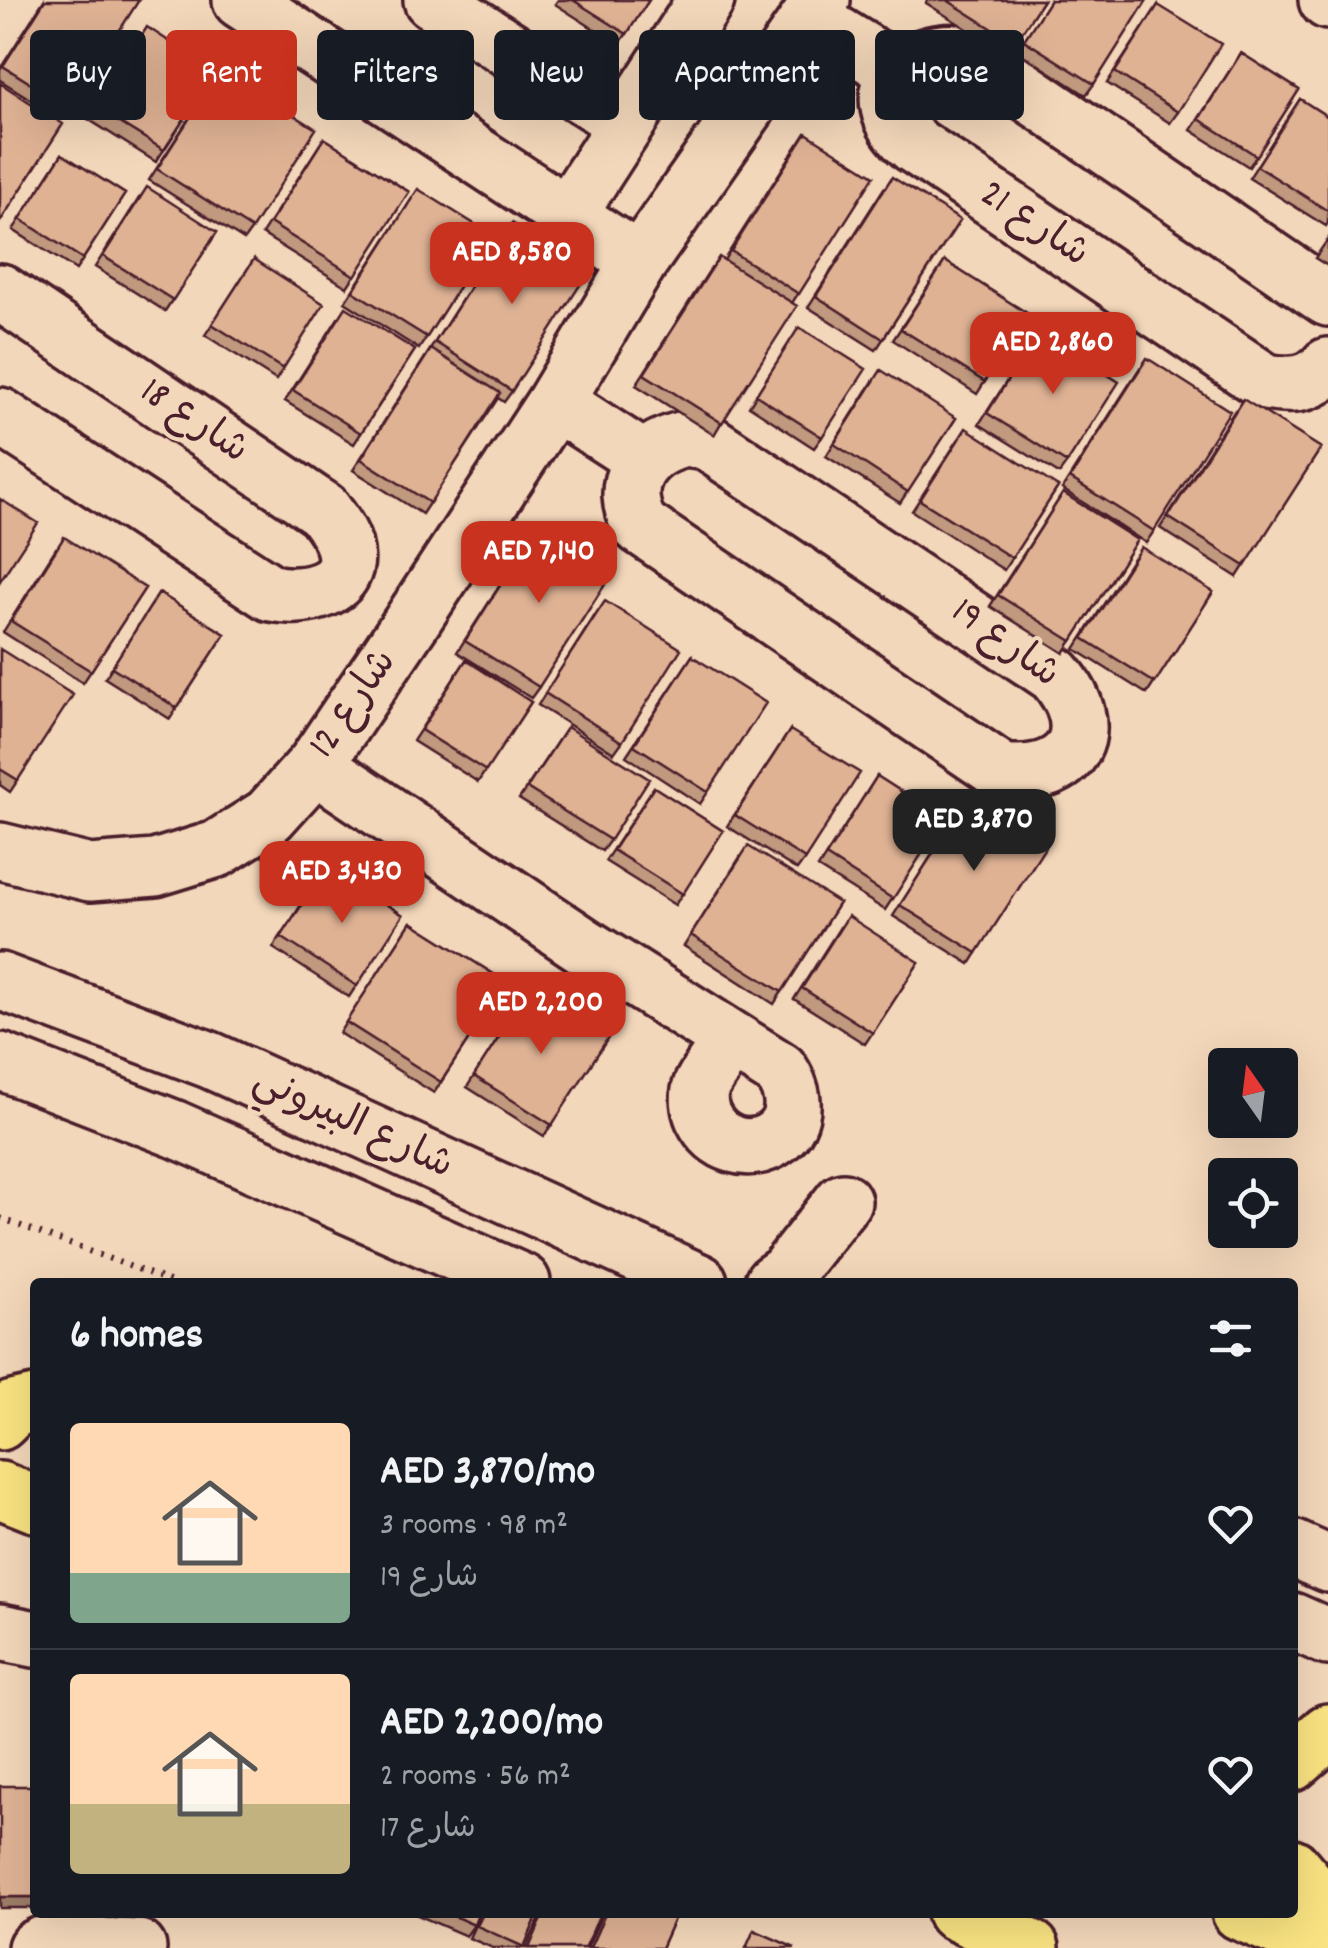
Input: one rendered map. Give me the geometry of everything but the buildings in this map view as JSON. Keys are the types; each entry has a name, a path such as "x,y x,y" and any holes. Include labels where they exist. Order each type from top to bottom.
{"main road":[{"path":"0,1370 30,1384"},
{"path":"0,1422 13,1410 30,1405"},
{"path":"1298,1758 1328,1732"},
{"path":"1298,1873 1328,1910"},
{"path":"968,1918 1031,1948"},
{"path":"1254,1918 1324,1948"}],"street":[{"path":"242,0 639,262"},
{"path":"432,0 626,123"},
{"path":"568,214 706,0"},
{"path":"816,9 875,54"},
{"name":"شارع 12","path":"0,852 90,873 155,868 217,849 269,816 315,764 410,624 555,402 639,262 816,9"},
{"path":"1024,90 1328,298"},
{"name":"شارع 21","path":"894,120 897,131 914,145 1265,382 1305,384 1328,366"},
{"name":"شارع 18","path":"0,292 323,510 344,544 346,560 338,579"},
{"path":"555,402 643,459"},
{"path":"0,416 271,593 313,594 338,579 410,624"},
{"name":"شارع 19","path":"684,439 707,442 1055,674 1068,690 1080,723 1072,749 1062,762 1046,771 1002,772 640,526 630,496 643,459 684,439"},
{"path":"315,764 731,1041"},
{"name":"شارع البيروني","path":"0,980 210,1060 414,1156 690,1278"},
{"name":"شارع البيروني","path":"0,1061 175,1129 499,1272"},
{"path":"379,1218 402,1215 414,1206 422,1182 414,1156"},
{"path":"499,1272 470,1236 472,1224 485,1210 512,1198"},
{"path":"779,1278 843,1201 815,1278"},
{"path":"1298,1551 1328,1564"},
{"path":"1298,1624 1328,1637"},
{"path":"0,1632 30,1638"},
{"path":"36,1948 44,1944 138,1948"}],"path":[{"path":"0,1218 161,1278"}]}
